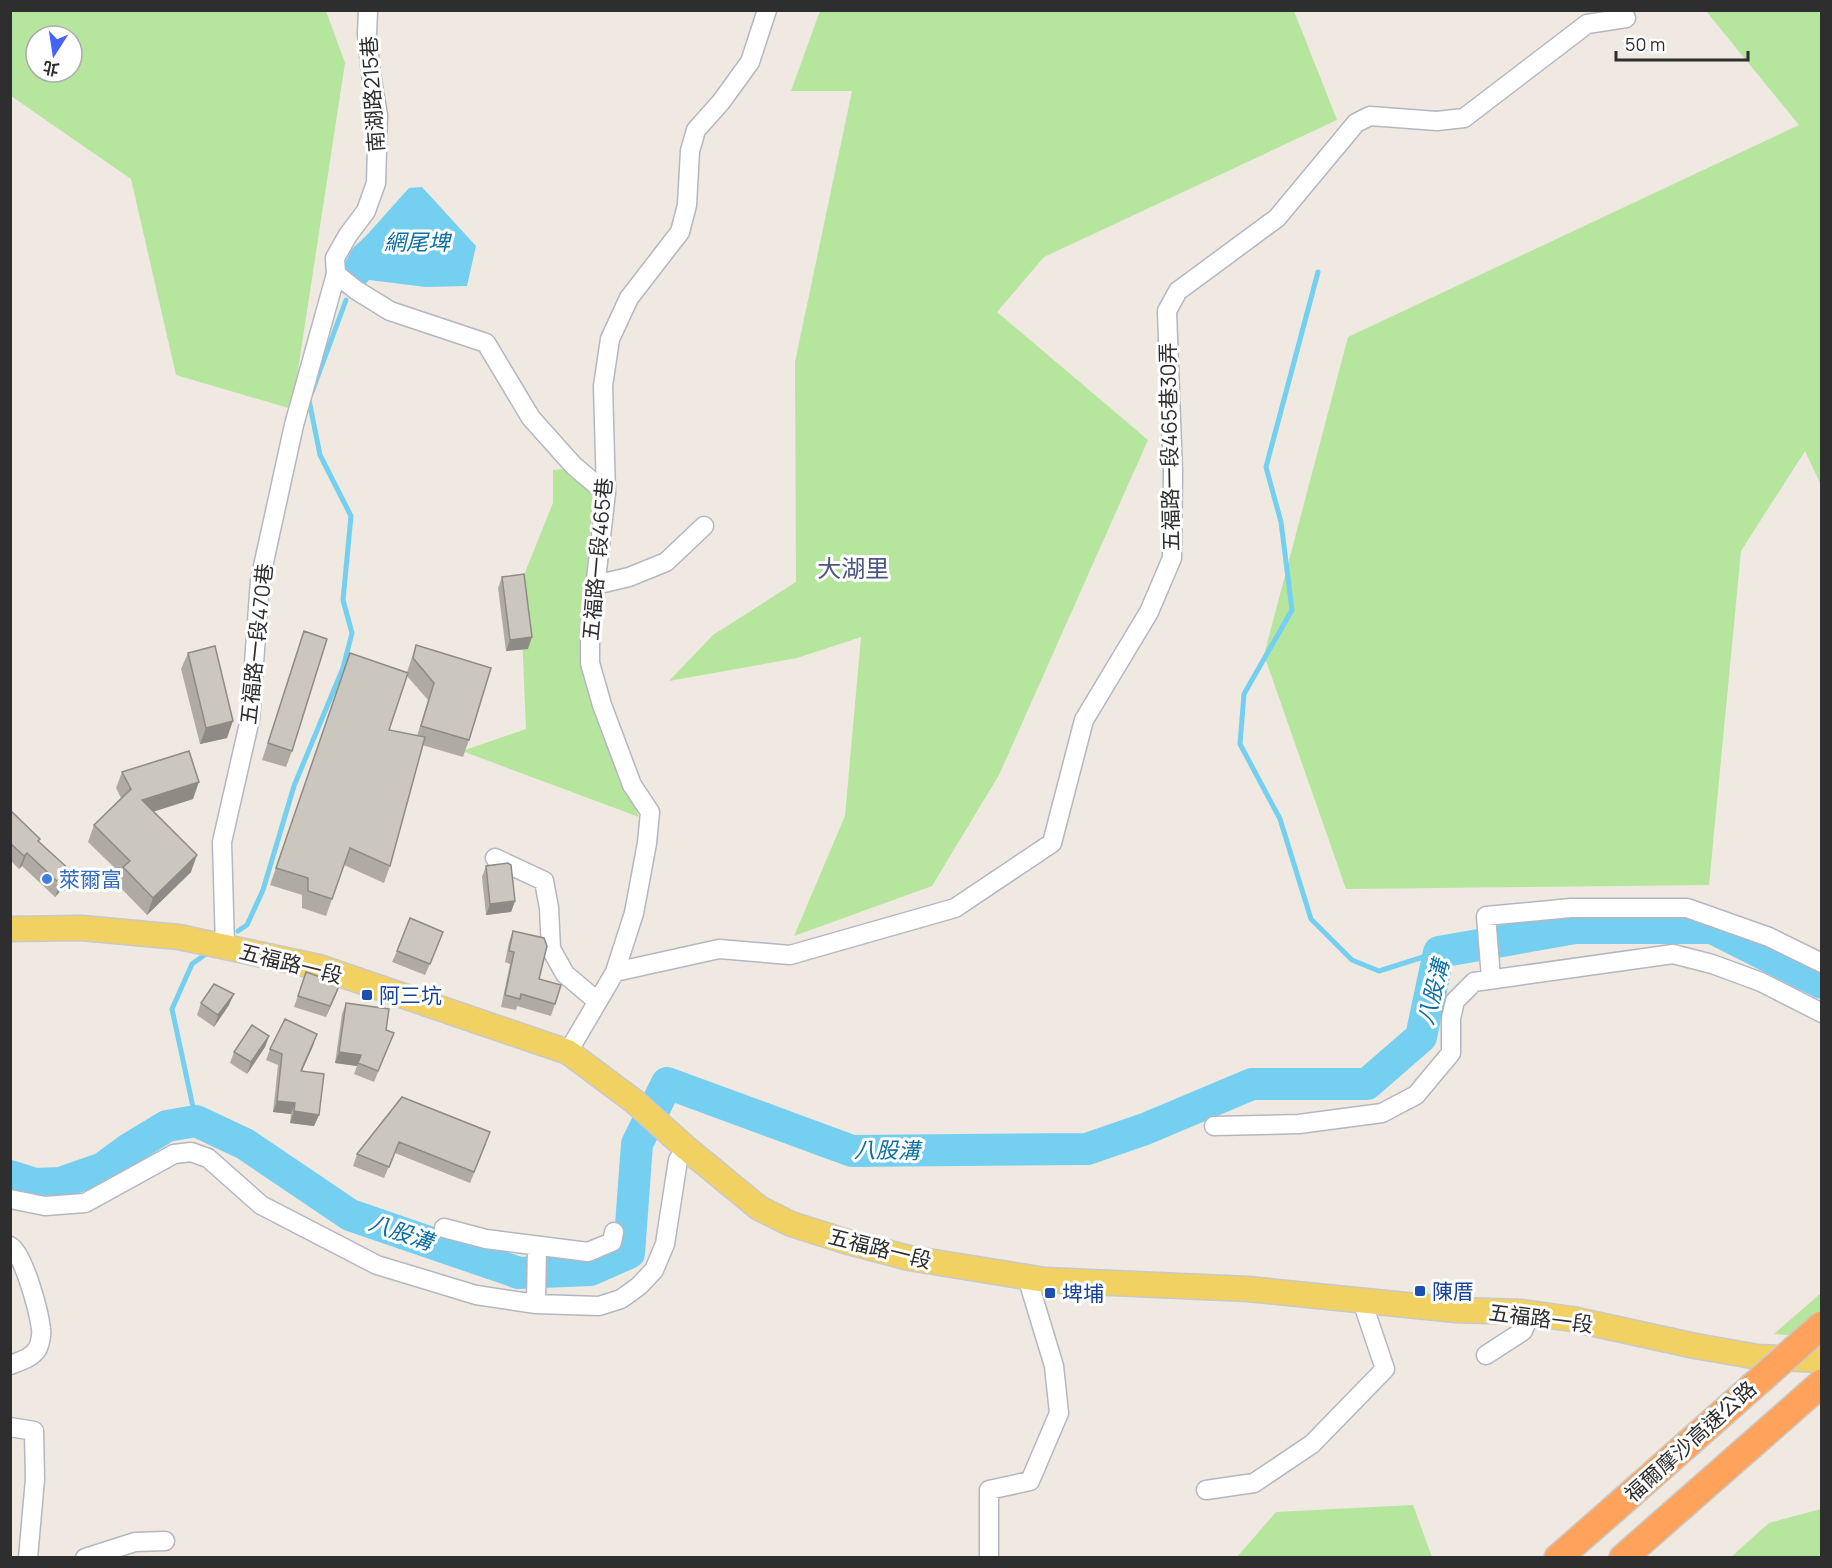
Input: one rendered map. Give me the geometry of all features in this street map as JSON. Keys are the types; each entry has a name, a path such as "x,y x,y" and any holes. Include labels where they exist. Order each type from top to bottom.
{"highway":[{"name":"福爾摩沙高速公路","path":"1558,1557 1821,1325"},
{"name":"福爾摩沙高速公路","path":"1623,1557 1820,1364"}],"main road":[{"name":"五福路一段","path":"10,929 82,928 179,937 319,967 568,1052 635,1102 686,1148 759,1208 791,1224 909,1258 1045,1280 1248,1289 1456,1310 1530,1313 1572,1319 1695,1346 1820,1364"}],"lane":[{"name":"南湖路215巷","path":"336,274 335,258 348,235 366,212 376,183 378,115 367,34 368,10"},
{"name":"五福路一段465巷","path":"568,1052 615,972 634,913 648,843 650,812 632,785 602,705 590,663 590,631 606,493 603,386 610,339 629,298 680,232 687,205 690,151 696,130 721,102 750,62 767,10"},
{"name":"五福路一段465巷30弄","path":"615,972 719,949 790,955 956,908 1052,843 1084,720 1149,612 1172,558 1173,473 1167,311 1178,291 1277,218 1356,123 1370,116 1437,121 1464,118 1587,24 1626,18"},
{"path":"336,274 356,290 390,311 486,343 531,418 574,466 606,493"},
{"name":"五福路一段470巷","path":"225,947 222,842 250,719 260,580 294,424 336,274"},
{"path":"595,585 629,577 666,562 704,526"},
{"path":"495,858 544,881 549,908 551,949 566,974 597,1001"},
{"path":"1491,978 1486,916 1571,908 1687,908 1769,937 1821,963"},
{"path":"1214,1126 1299,1124 1382,1113 1416,1095 1451,1053 1451,1018 1455,1001 1474,982 1673,954 1712,963 1761,982 1821,1013"},
{"path":"10,1199 45,1206 85,1203 174,1154 191,1152 208,1158 261,1205 377,1265 476,1295 536,1303 598,1306 621,1299 639,1286 654,1270 665,1244 678,1160 686,1148"},
{"path":"444,1228 486,1239 588,1252 612,1242 615,1232"},
{"path":"10,1246 14,1248 24,1265 42,1331 38,1347 30,1357 10,1365"},
{"path":"536,1303 537,1247"},
{"path":"989,1557 989,1490 1030,1481 1059,1413 1054,1366 1027,1277"},
{"path":"1206,1490 1254,1483 1312,1444 1385,1369 1362,1301"},
{"path":"1486,1355 1523,1330 1530,1313"},
{"path":"10,1427 34,1431 35,1479 28,1557"},
{"path":"85,1557 135,1542 165,1541"}],"green space":[{"path":"11,11 326,11 345,63 292,409 176,375 131,179 11,96"},
{"path":"820,11 1294,11 1337,120 1044,257 997,312 1148,440 999,775 932,886 794,936 845,816 861,637 797,658 669,681 713,635 796,582 795,362 852,91 791,91"},
{"path":"1706,11 1822,11 1821,485 1805,451 1741,551 1709,885 1346,889 1264,655 1348,337 1799,125"},
{"path":"566,469 594,493 586,581 583,677 639,817 462,751 526,729 520,585 553,503 553,470"},
{"path":"1821,1293 1821,1338 1774,1334"},
{"path":"1413,1505 1432,1557 1237,1557 1276,1512"},
{"path":"1821,1509 1821,1557 1731,1557 1769,1523"}],"water":[{"name":"網尾埤","path":"422,187 476,246 467,286 426,287 369,280 360,291 342,269 352,249 409,188"}],"building":[{"path":"524,574 532,637 510,640 502,577"},
{"path":"304,631 327,639 292,751 268,743"},
{"path":"416,645 491,668 469,740 421,726 434,683 413,658"},
{"path":"215,646 233,721 206,728 188,653"},
{"path":"350,653 408,673 389,730 425,737 390,866 350,848 332,899 308,891 308,878 276,868"},
{"path":"189,751 199,782 142,800 197,855 153,898 123,867 130,861 94,825 131,789 122,772"},
{"path":"10,810 40,839 38,841 71,871 60,884 27,853 24,856 10,843"},
{"path":"508,863 511,865 515,901 490,904 486,866"},
{"path":"410,918 443,932 430,964 397,951"},
{"path":"513,931 544,938 547,946 539,979 561,985 555,1004 521,994 520,999 505,995 514,952 509,951"},
{"path":"306,972 340,984 330,1006 298,996"},
{"path":"214,984 234,994 218,1015 201,1003"},
{"path":"346,1003 389,1009 386,1030 394,1033 378,1071 358,1063 361,1055 339,1052"},
{"path":"285,1019 317,1034 301,1071 324,1074 319,1115 294,1111 295,1103 277,1101 282,1054 270,1049"},
{"path":"252,1025 269,1036 251,1062 234,1052"},
{"path":"402,1097 490,1132 474,1172 399,1142 389,1167 357,1154"}],"waterway":[{"path":"1318,272 1266,467 1281,522 1292,610 1244,694 1240,744 1280,819 1311,919 1352,960 1379,971 1439,952"},
{"path":"312,392 346,300"},
{"path":"238,931 247,925 263,890 294,786 343,668 352,633 343,600 351,516 320,455 309,400"},
{"name":"八股溝","path":"10,1176 35,1184 60,1183 103,1168 167,1126 196,1121 245,1144 350,1215 519,1273 590,1270 629,1253 637,1144 667,1083 852,1151 1087,1149 1145,1129 1252,1084 1367,1084 1421,1037 1439,952 1575,928 1712,928 1822,983"},
{"path":"196,1121 172,1009 192,964 210,951"}],"place":[{"name":"萊爾富","path":"47,879"},
{"name":"阿三坑","path":"367,995"},
{"name":"陳厝","path":"1420,1291"},
{"name":"埤埔","path":"1050,1293"}],"district":[{"name":"大湖里","path":"853,567"}]}
